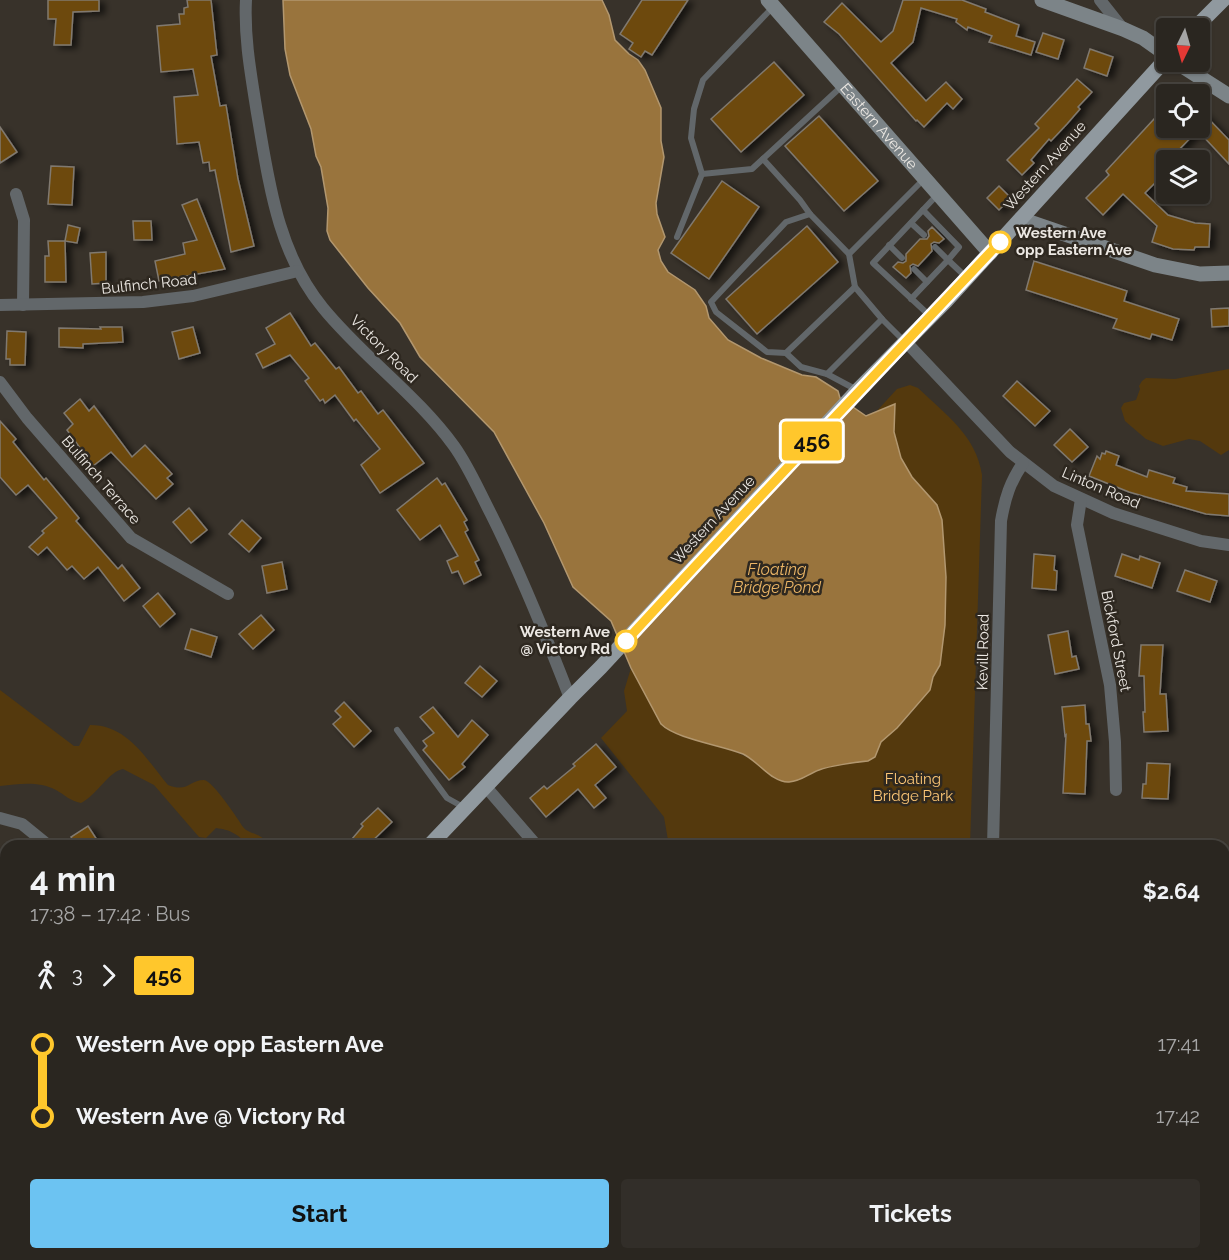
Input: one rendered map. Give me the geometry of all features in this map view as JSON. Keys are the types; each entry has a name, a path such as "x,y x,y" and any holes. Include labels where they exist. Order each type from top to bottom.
{"main road":[{"path":"1042,0 1123,29 1143,38 1156,48"},
{"path":"1205,18 1222,0"},
{"name":"Eastern Avenue","path":"771,4 990,253"},
{"name":"Western Avenue","path":"435,840 602,667 855,394 907,343 1156,68"},
{"path":"1192,72 1229,96"},
{"path":"1021,219 1155,265 1200,274 1229,273"}],"street":[{"name":"Victory Road","path":"246,0 244,20 248,56 269,184 282,233 298,271 313,295 340,328 420,406 454,447 468,469 502,537 570,698"},
{"path":"1100,0 1123,29"},
{"path":"16,194 24,220 23,305"},
{"name":"Bulfinch Road","path":"0,305 144,302 194,296 298,271"},
{"name":"Linton Road","path":"907,343 1023,463 1054,486 1113,513 1201,541 1229,545"},
{"name":"Bulfinch Terrace","path":"0,382 27,417 131,538 228,594"},
{"name":"Kevill Road","path":"993,840 1001,520 1005,496 1012,479 1023,463"},
{"name":"Bickford Street","path":"1081,499 1077,525 1110,685 1116,790"},
{"path":"486,787 532,840"},
{"path":"0,818 22,824 42,840"}],"lane":[{"path":"677,237 702,174 691,138 694,109 703,80 771,4"},
{"path":"702,174 752,169 843,86"},
{"path":"763,159 810,214 849,254 855,287 882,319 907,343"},
{"path":"849,254 925,178"},
{"path":"931,317 873,263 938,194"},
{"path":"911,299 958,248 922,210"},
{"path":"810,214 786,222 711,302 716,312 767,352 786,353 801,367 827,374 855,394"},
{"path":"911,223 924,235"},
{"path":"889,245 902,258"},
{"path":"935,247 967,278"},
{"path":"914,269 927,282"},
{"path":"786,353 855,287"},
{"path":"827,374 882,319"},
{"path":"397,730 447,798 465,808"}],"green space":[{"path":"1229,369 1229,450 1221,455 1200,441 1189,439 1163,446 1146,439 1125,421 1121,408 1124,403 1136,400 1139,386 1146,378 1175,379"},
{"name":"Floating Bridge Park","path":"910,385 918,388 949,416 973,448 982,475 970,840 668,840 664,817 601,738 627,711 624,691 631,668 652,704 687,736 727,748 753,760 889,735 930,690 933,677 940,666 863,426 897,389"},
{"path":"0,690 74,746 79,746 90,725 103,727 126,737 135,745 168,785 180,788 199,781 208,782 243,827 265,840 243,840 224,829 216,828 206,838 199,837 154,785 123,769 113,774 87,800 81,803 42,785 0,786"}],"water":[{"name":"Floating Bridge Pond","path":"283,0 602,0 609,15 615,40 638,60 645,70 661,108 661,141 664,157 656,203 657,214 665,237 658,250 661,261 668,272 695,290 706,306 709,318 728,340 761,358 802,375 816,377 838,391 840,398 866,416 895,404 894,432 901,458 912,477 937,505 942,520 946,577 945,625 940,665 933,677 930,690 897,728 881,742 875,757 868,761 824,769 789,782 777,779 743,754 677,734 661,724 631,668 611,621 573,587 544,523 494,432 420,357 400,323 368,288 330,240 327,231 328,208 321,167 316,156 311,129 290,75 285,49"}],"building":[{"path":"48,0 99,0 99,11 73,12 71,45 54,45 56,19 48,19"},
{"path":"187,0 211,0 217,55 211,56 220,106 226,105 238,179 254,246 231,252 215,170 210,171 209,162 203,163 199,142 177,144 174,97 198,95 193,69 161,72 157,26 180,24 179,14 184,14 184,8 188,7"},
{"path":"642,0 688,0 652,55 645,51 641,57 629,49 633,43 620,34"},
{"path":"903,0 962,0 986,9 985,12 1019,25 1016,36 1035,42 1031,55 989,42 992,36 968,27 967,30 956,22 957,19 921,8 913,42 891,63 926,101 946,82 962,99 953,109 947,103 924,127 916,121 839,34 824,22 842,3 881,42 893,31"},
{"path":"1043,33 1064,40 1058,59 1036,52"},
{"path":"1090,49 1113,57 1107,76 1084,68"},
{"path":"774,62 804,95 741,152 711,119"},
{"path":"1077,79 1092,92 1067,124 1051,141 1049,139 1031,160 1034,163 1022,175 1007,160 1039,128 1035,124"},
{"path":"819,116 878,181 844,211 785,146"},
{"path":"1156,117 1156,138 1190,138 1179,150 1156,150 1156,182 1145,193 1168,215 1195,223 1210,224 1209,247 1195,247 1194,250 1173,249 1152,242 1157,226 1123,194 1103,215 1086,198 1109,175 1106,171"},
{"path":"1210,120 1229,140 1229,164 1205,138 1210,138"},
{"path":"0,127 17,152 0,163"},
{"path":"51,166 74,167 72,205 48,204"},
{"path":"722,181 759,207 709,279 671,253"},
{"path":"999,186 1011,198 999,210 987,198"},
{"path":"197,199 225,269 159,281 155,261 185,254 183,243 197,240 182,205"},
{"path":"133,221 151,221 152,240 134,240"},
{"path":"68,225 80,228 77,243 65,241"},
{"path":"807,226 838,262 757,334 726,299"},
{"path":"932,227 944,239 939,243 931,244 932,251 918,266 913,264 910,266 911,273 906,278 893,267 898,262 906,261 906,254 920,239 927,239 928,231"},
{"path":"48,241 65,241 66,282 45,282 45,256 49,256"},
{"path":"106,252 106,283 92,284 90,253"},
{"path":"1034,261 1127,291 1124,301 1179,319 1172,340 1152,334 1150,339 1113,328 1117,319 1026,290"},
{"path":"1229,308 1229,326 1212,327 1211,309"},
{"path":"290,313 311,346 315,343 336,369 339,367 358,393 361,391 378,414 383,410 424,463 380,493 361,465 380,449 356,419 354,421 335,395 325,403 323,399 320,401 305,381 309,378 290,355 263,368 256,354 275,344 266,328"},
{"path":"100,327 122,327 123,342 83,344 83,348 59,347 59,328 101,329"},
{"path":"193,327 200,353 179,359 172,332"},
{"path":"7,331 26,332 25,365 10,365 10,359 6,359"},
{"path":"1017,381 1050,411 1035,426 1003,396"},
{"path":"80,399 89,411 94,406 132,457 145,445 172,474 167,478 173,484 156,499 111,452 93,466 67,430 73,424 64,413"},
{"path":"0,421 16,439 13,442 79,518 76,521 118,569 122,565 140,588 124,601 98,567 84,579 72,566 67,570 47,547 38,555 29,547 57,518 28,485 16,495 0,477"},
{"path":"1070,429 1088,447 1072,462 1054,445"},
{"path":"1106,451 1119,456 1116,465 1147,477 1149,470 1175,478 1173,483 1187,487 1186,491 1229,494 1229,516 1206,514 1129,492 1089,476 1097,456 1100,459 1102,453 1105,454"},
{"path":"437,478 442,485 445,483 467,520 464,522 468,530 465,532 479,560 475,562 481,575 464,584 458,571 452,573 447,561 458,556 440,525 420,540 397,510"},
{"path":"189,508 207,530 191,543 173,522"},
{"path":"242,520 261,538 249,552 229,534"},
{"path":"1034,554 1055,556 1056,590 1032,588"},
{"path":"1122,554 1139,560 1140,556 1160,563 1152,588 1115,576"},
{"path":"282,562 287,589 267,593 262,566"},
{"path":"1185,570 1217,581 1210,602 1177,591"},
{"path":"158,593 175,614 160,627 143,606"},
{"path":"261,615 274,630 253,649 239,634"},
{"path":"191,629 217,637 211,657 185,649"},
{"path":"1068,631 1072,657 1076,656 1079,669 1055,674 1048,635"},
{"path":"1141,645 1163,645 1160,694 1166,694 1168,731 1144,732 1144,676 1139,676"},
{"path":"480,666 497,681 482,697 465,683"},
{"path":"344,702 371,731 354,747 333,724 341,717 335,711"},
{"path":"1085,705 1086,724 1089,724 1091,741 1087,741 1085,794 1063,793 1066,735 1062,707"},
{"path":"433,707 458,737 472,720 488,735 462,764 465,767 449,780 423,750 427,746 423,741 434,733 420,717"},
{"path":"596,744 616,767 595,785 606,798 594,808 578,789 546,817 530,798 544,786 547,789 575,766 573,764"},
{"path":"1147,763 1170,764 1168,799 1142,798 1143,784 1146,784"},
{"path":"378,808 392,822 373,840 351,840 363,826 361,824"},
{"path":"88,826 97,840 73,840 71,837"}],"bus line":[{"name":"456","path":"626,641 858,390 907,343 1000,242"}],"place":[{"name":"Western Ave opp Eastern Ave","path":"1000,242"},
{"name":"Western Ave @ Victory Rd","path":"626,641"}]}
